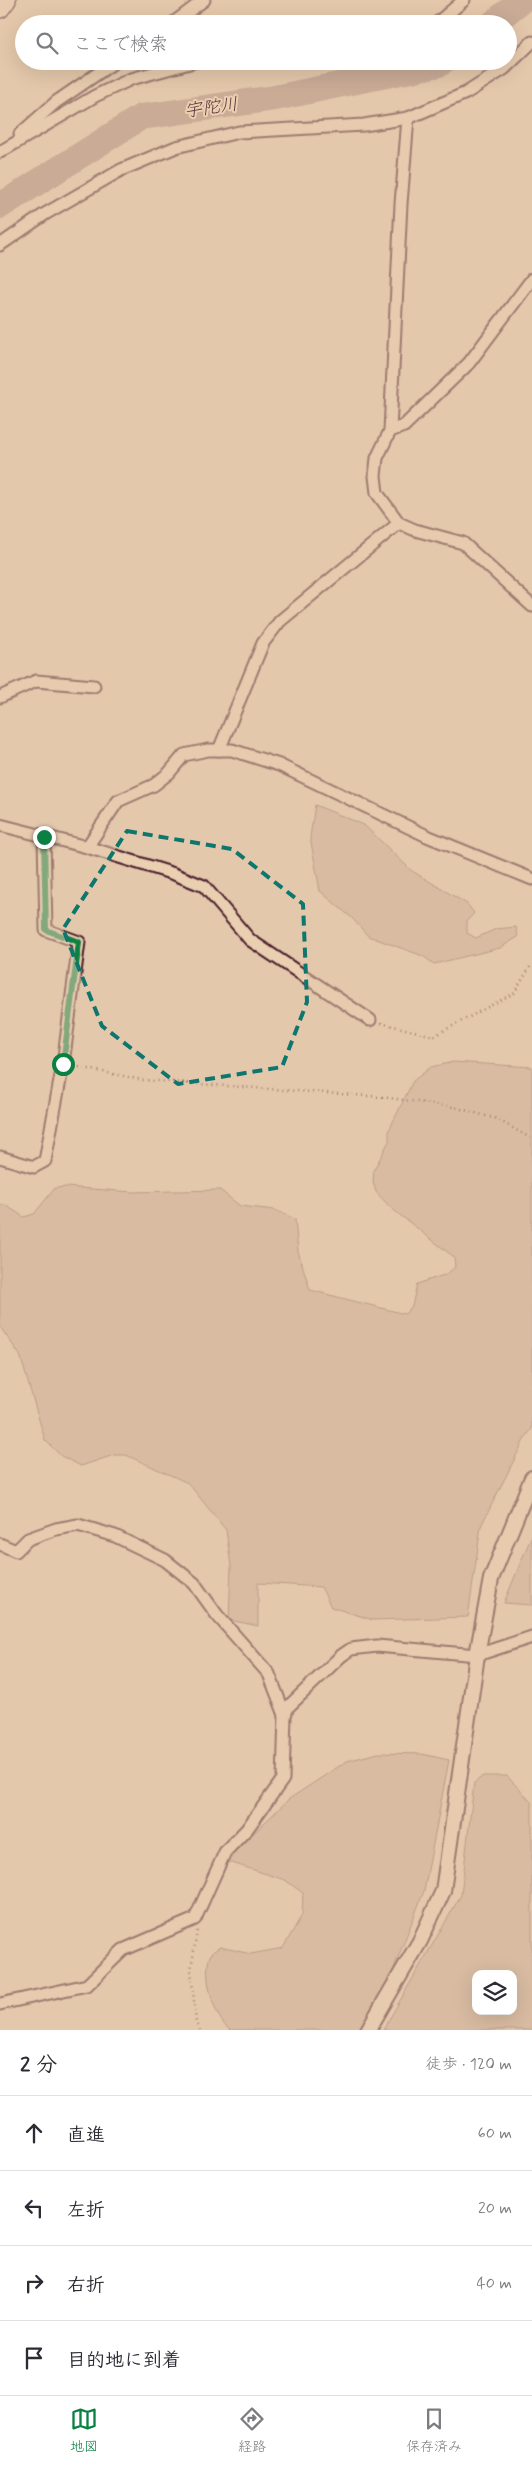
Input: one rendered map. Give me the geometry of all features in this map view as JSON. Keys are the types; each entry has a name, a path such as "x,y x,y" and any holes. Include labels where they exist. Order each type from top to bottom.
{"highway":[{"path":"0,8 6,0"}],"street":[{"path":"184,15 204,0"},
{"path":"446,15 464,0"},
{"path":"517,56 532,42"},
{"path":"0,152 56,102 103,70"},
{"path":"0,152 95,96 131,79 164,70"},
{"path":"0,245 45,214 120,170 176,147 239,132 364,125 408,118 466,93 502,70"},
{"path":"408,118 401,204 390,431 377,458 375,476 377,493 399,523 415,530 464,543 532,606"},
{"path":"390,431 404,426 469,363 532,279"},
{"path":"219,750 263,643 280,621 399,523"},
{"path":"0,698 36,681 94,686"},
{"path":"87,847 118,801 154,785 169,773 184,755 232,750 263,758 428,836 532,879"},
{"path":"0,825 87,847 204,886 250,940 370,1020"},
{"path":"0,1157 34,1167 45,1161 63,1064 79,942 46,930 44,837"},
{"path":"368,2030 420,1941 443,1891 477,1655 491,1579 532,1478"},
{"path":"0,1544 16,1551 28,1539 56,1529 78,1525 115,1536 165,1560 194,1583 218,1615 269,1674 285,1715"},
{"path":"0,2004 87,1985 123,1950 195,1919 224,1852 247,1829 283,1779 285,1715 288,1707 351,1649 377,1646 477,1655 532,1637"}],"path":[{"path":"370,1020 434,1036 514,993 532,964"},
{"path":"63,1064 143,1080 382,1097 454,1107 497,1120 532,1139"},
{"path":"199,1924 190,1970 196,2023 200,2030"}],"highlighted area":[{"path":"127,831 232,849 303,904 307,1002 282,1067 178,1084 102,1026 63,929"}],"shaded area":[{"path":"315,805 364,825 412,871 467,904 474,913 467,921 467,933 476,938 496,929 516,927 518,937 500,948 434,964 423,956 368,936 353,919 320,891 310,837"},
{"path":"453,1062 532,1067 532,1429 525,1438 481,1526 468,1617 373,1620 331,1607 321,1587 258,1583 258,1626 229,1620 231,1566 226,1530 188,1483 126,1455 114,1455 81,1466 61,1456 45,1440 20,1355 0,1327 0,1205 5,1205 24,1217 34,1214 55,1188 66,1187 133,1192 220,1190 240,1206 275,1210 295,1219 298,1251 310,1290 405,1314 412,1306 417,1284 447,1274 455,1267 454,1257 391,1208 376,1192 373,1182 374,1170 389,1141 389,1130 413,1081 431,1067"},
{"path":"532,1535 532,1605 504,1603"},
{"path":"378,1753 422,1754 449,1760 424,1891 387,1986 358,2030 230,2030 224,2024 214,2006 208,1983 208,1962 211,1954 220,1947 251,1954 283,1948 302,1915 303,1893 285,1880 229,1862 234,1852 289,1799 347,1761"},
{"path":"483,1776 507,1776 532,1803 532,2030 383,2030 461,1895 474,1783"}],"waterway":[{"name":"宇陀川","path":"503,15 522,0"},
{"name":"宇陀川","path":"0,206 141,117 275,98 410,70"}],"route":[{"path":"44,837 46,930 79,942 63,1064"}]}
